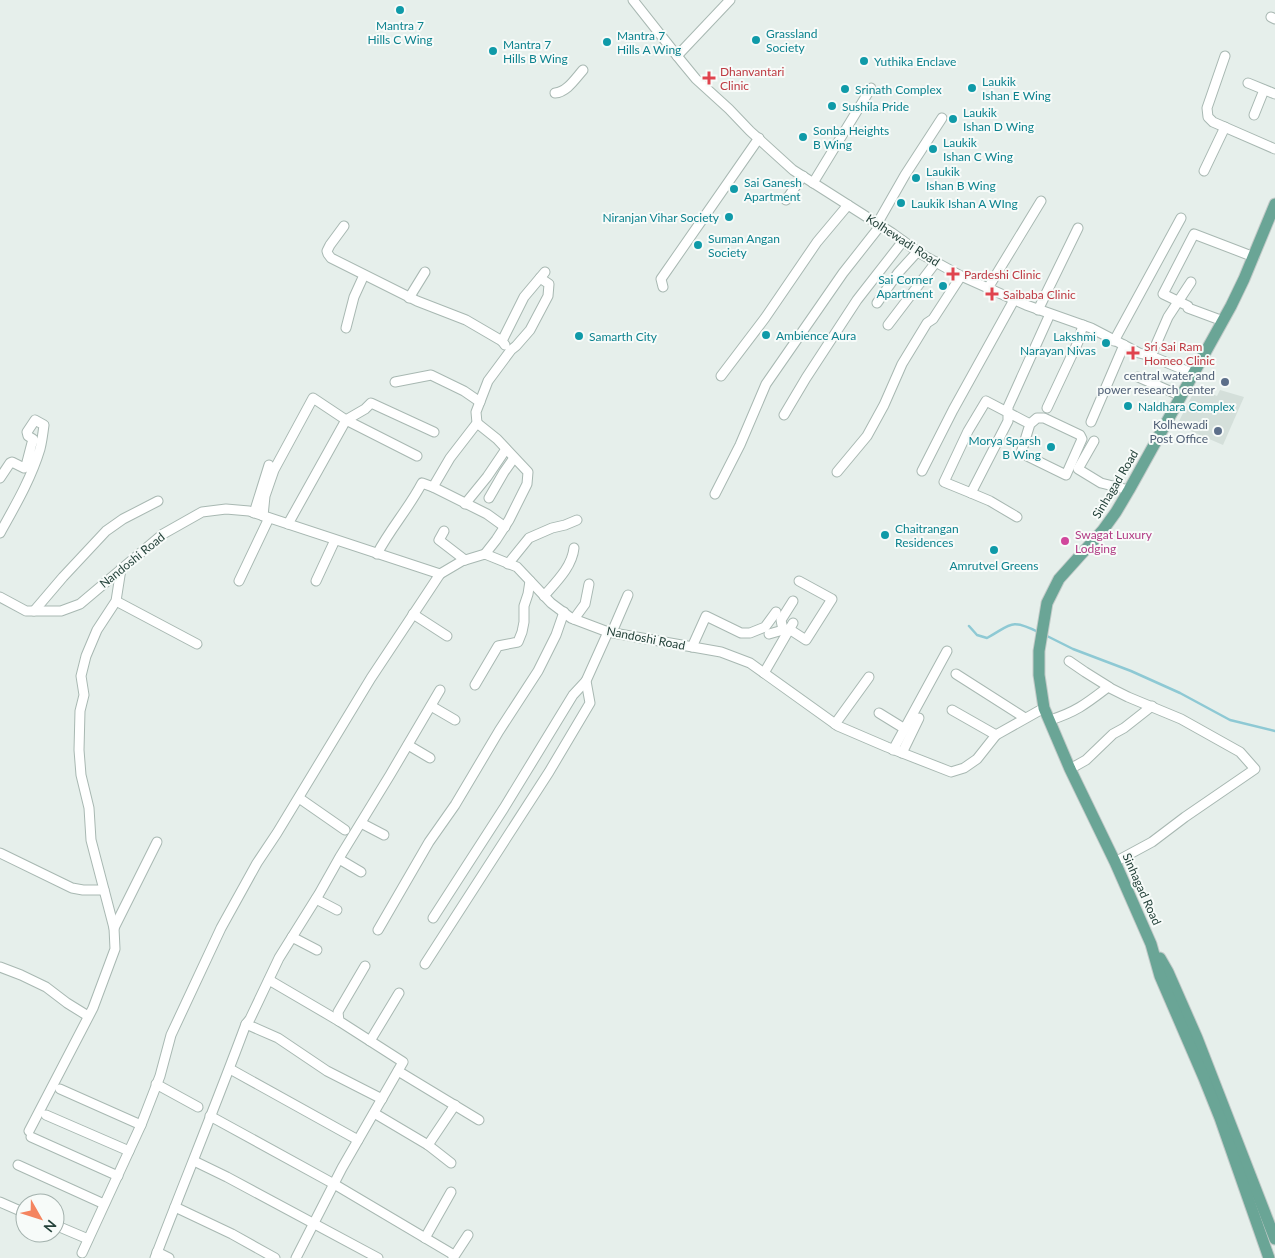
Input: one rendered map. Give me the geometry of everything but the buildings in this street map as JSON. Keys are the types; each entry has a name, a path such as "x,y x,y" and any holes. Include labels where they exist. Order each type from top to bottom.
{"main road":[{"name":"Sinhagad Road","path":"1275,204 1254,257 1223,321 1129,490 1103,530 1060,579 1047,603 1039,651 1039,675 1044,708 1070,769 1115,862 1151,944 1168,972 1198,1038 1275,1239"},
{"name":"Sinhagad Road","path":"1151,944 1160,976 1220,1118 1269,1258"}],"street":[{"name":"Kolhewadi Road","path":"633,0 696,78 793,170 918,251 961,276 1038,310 1091,328 1139,353 1194,374"},
{"path":"677,56 730,0"},
{"path":"1225,56 1207,108 1208,117 1225,128 1275,149"},
{"path":"555,93 565,90 583,70"},
{"path":"1248,83 1275,94"},
{"path":"813,183 871,88"},
{"path":"1254,115 1264,90"},
{"path":"715,494 740,445 766,384 878,225 905,175 942,118"},
{"path":"1204,171 1225,128"},
{"path":"663,288 661,279 759,138"},
{"path":"786,200 803,176"},
{"path":"988,288 1041,201"},
{"path":"721,376 765,318 817,242 848,205"},
{"path":"1114,340 1181,218"},
{"path":"344,226 330,245 329,256 409,298 466,320 502,342 509,352"},
{"path":"1038,310 1078,228"},
{"path":"1223,321 1188,308 1188,306 1180,301 1163,294 1194,234 1254,257"},
{"path":"784,415 857,300 903,241"},
{"path":"877,303 898,273 918,251"},
{"path":"888,325 936,262"},
{"path":"409,298 424,272"},
{"path":"346,328 354,297 364,275"},
{"path":"433,487 450,458 477,423 476,412 488,381 509,352 530,330 548,296 549,284 543,275 524,297 502,342"},
{"path":"837,472 866,436 884,405 902,364 927,323 933,319 961,276"},
{"path":"1151,356 1168,318 1191,282"},
{"path":"922,472 953,410 1014,300"},
{"path":"972,493 1008,420 1008,406 1050,314"},
{"path":"1047,408 1078,342 1083,325"},
{"path":"1091,422 1124,345"},
{"path":"395,382 430,375 464,391 480,402"},
{"path":"1138,377 1181,396"},
{"path":"239,581 262,516 265,496 274,470 313,398 346,420 417,456"},
{"path":"1017,517 990,501 944,482 968,431 986,402 1030,424"},
{"path":"288,524 346,420 372,403 434,432"},
{"path":"1037,418 1044,418 1080,435 1082,439 1066,474 1021,453 1030,424 1037,418"},
{"path":"0,478 12,462 21,468 26,466 33,439 28,436 27,432 35,420 43,424 41,447 34,466 0,533"},
{"path":"82,1253 141,1125 171,1035 221,928 257,863 299,798 371,678 440,574 465,560 485,554 509,520 526,484 528,472 497,440 477,423"},
{"path":"1094,441 1078,469 1102,483 1129,490"},
{"path":"465,504 487,477 506,449"},
{"path":"489,498 514,458"},
{"path":"262,516 268,465"},
{"path":"377,554 385,538 414,499 422,483 487,514 504,528"},
{"path":"34,611 106,531 123,519 158,501"},
{"name":"Nandoshi Road","path":"0,597 26,611 61,611 80,604 163,534 202,512 226,509 262,516 440,574"},
{"path":"508,564 528,538 577,520"},
{"path":"444,531 439,540 465,560"},
{"path":"316,581 335,540"},
{"path":"544,596 564,572 573,556 574,548"},
{"name":"Nandoshi Road","path":"485,554 516,567 551,603 574,619 610,632 722,652 750,662 836,724 898,752 951,772 964,768 976,759 996,734 1044,708"},
{"path":"118,1176 30,1134 100,990 115,949 114,928 91,840 89,808 80,775 79,743 80,711 84,695 81,676 86,656 97,630 116,601 121,569"},
{"path":"474,685 498,646 518,642 524,622 524,606 530,581"},
{"path":"786,621 806,640 832,599 799,581"},
{"path":"574,619 585,604 589,584"},
{"path":"433,918 523,778 551,729 573,695 586,681 628,595"},
{"path":"116,601 197,644"},
{"path":"764,673 793,601"},
{"path":"378,930 429,842 455,805 499,731 538,671 556,634 564,612"},
{"path":"413,614 446,636"},
{"path":"692,647 706,616 741,632 750,633 786,621"},
{"path":"769,634 786,621"},
{"path":"898,752 905,729 947,650"},
{"path":"1069,661 1109,687 1128,697 1181,718 1240,752 1255,769 1152,842 1115,862"},
{"path":"956,674 1025,718"},
{"path":"836,724 869,677"},
{"path":"425,964 549,772 590,703 586,681"},
{"path":"1050,720 1066,715 1086,705 1109,687"},
{"path":"169,1258 156,1255 246,1024 279,958 440,690"},
{"path":"431,706 455,720"},
{"path":"1070,769 1086,760 1113,734 1124,728 1152,706"},
{"path":"952,710 996,734"},
{"path":"879,713 905,729"},
{"path":"898,752 919,718"},
{"path":"408,745 430,758"},
{"path":"299,798 345,830"},
{"path":"361,823 384,835"},
{"path":"114,928 157,842"},
{"path":"0,853 72,888 104,890"},
{"path":"339,859 361,872"},
{"path":"316,899 337,910"},
{"path":"292,937 317,950"},
{"path":"339,1021 338,1012 365,966"},
{"path":"0,967 46,987 66,1003 88,1016"},
{"path":"268,980 339,1021 403,1062 358,1140 296,1258"},
{"path":"370,1041 399,993"},
{"path":"246,1024 278,1038 328,1071 382,1099"},
{"path":"230,1069 358,1140"},
{"path":"398,1071 479,1120"},
{"path":"156,1084 198,1107"},
{"path":"60,1088 141,1125"},
{"path":"428,1145 455,1105"},
{"path":"374,1114 428,1145 451,1162"},
{"path":"46,1115 129,1151"},
{"path":"210,1116 334,1184 425,1238 453,1257 468,1235"},
{"path":"194,1161 378,1258"},
{"path":"18,1166 104,1204"},
{"path":"425,1238 451,1192"},
{"path":"0,1202 15,1209"},
{"path":"175,1207 232,1234 275,1258"},
{"path":"65,1229 88,1239"}],"shaded area":[{"path":"1196,388 1217,396 1220,390 1244,397 1223,445 1177,425"}],"waterway":[{"path":"969,626 977,635 987,638 1006,627 1016,624 1038,632"},
{"path":"1045,635 1073,649 1131,671 1180,693 1230,720 1275,731"}],"place":[{"name":"Mantra 7 Hills C Wing","path":"400,10"},
{"name":"Grassland Society","path":"756,40"},
{"name":"Mantra 7 Hills A Wing","path":"607,42"},
{"name":"Mantra 7 Hills B Wing","path":"493,51"},
{"name":"Yuthika Enclave","path":"864,61"},
{"name":"Dhanvantari Clinic","path":"709,78"},
{"name":"Laukik Ishan E Wing","path":"972,88"},
{"name":"Srinath Complex","path":"845,89"},
{"name":"Sushila Pride","path":"832,106"},
{"name":"Laukik Ishan D Wing","path":"953,119"},
{"name":"Sonba Heights B Wing","path":"803,137"},
{"name":"Laukik Ishan C Wing","path":"933,149"},
{"name":"Laukik Ishan B Wing","path":"916,178"},
{"name":"Sai Ganesh Apartment","path":"734,189"},
{"name":"Laukik Ishan A WIng","path":"901,203"},
{"name":"Niranjan Vihar Society","path":"729,217"},
{"name":"Suman Angan Society","path":"698,245"},
{"name":"Pardeshi Clinic","path":"953,274"},
{"name":"Sai Corner Apartment","path":"943,286"},
{"name":"Saibaba Clinic","path":"992,294"},
{"name":"Ambience Aura","path":"766,335"},
{"name":"Samarth City","path":"579,336"},
{"name":"Lakshmi Narayan Nivas","path":"1106,343"},
{"name":"Sri Sai Ram Homeo Clinic","path":"1133,353"},
{"name":"central water and power research center","path":"1225,382"},
{"name":"Naldhara Complex","path":"1128,406"},
{"name":"Kolhewadi Post Office","path":"1218,431"},
{"name":"Morya Sparsh B Wing","path":"1051,447"},
{"name":"Chaitrangan Residences","path":"885,535"},
{"name":"Swagat Luxury Lodging","path":"1065,541"},
{"name":"Amrutvel Greens","path":"994,550"}]}
